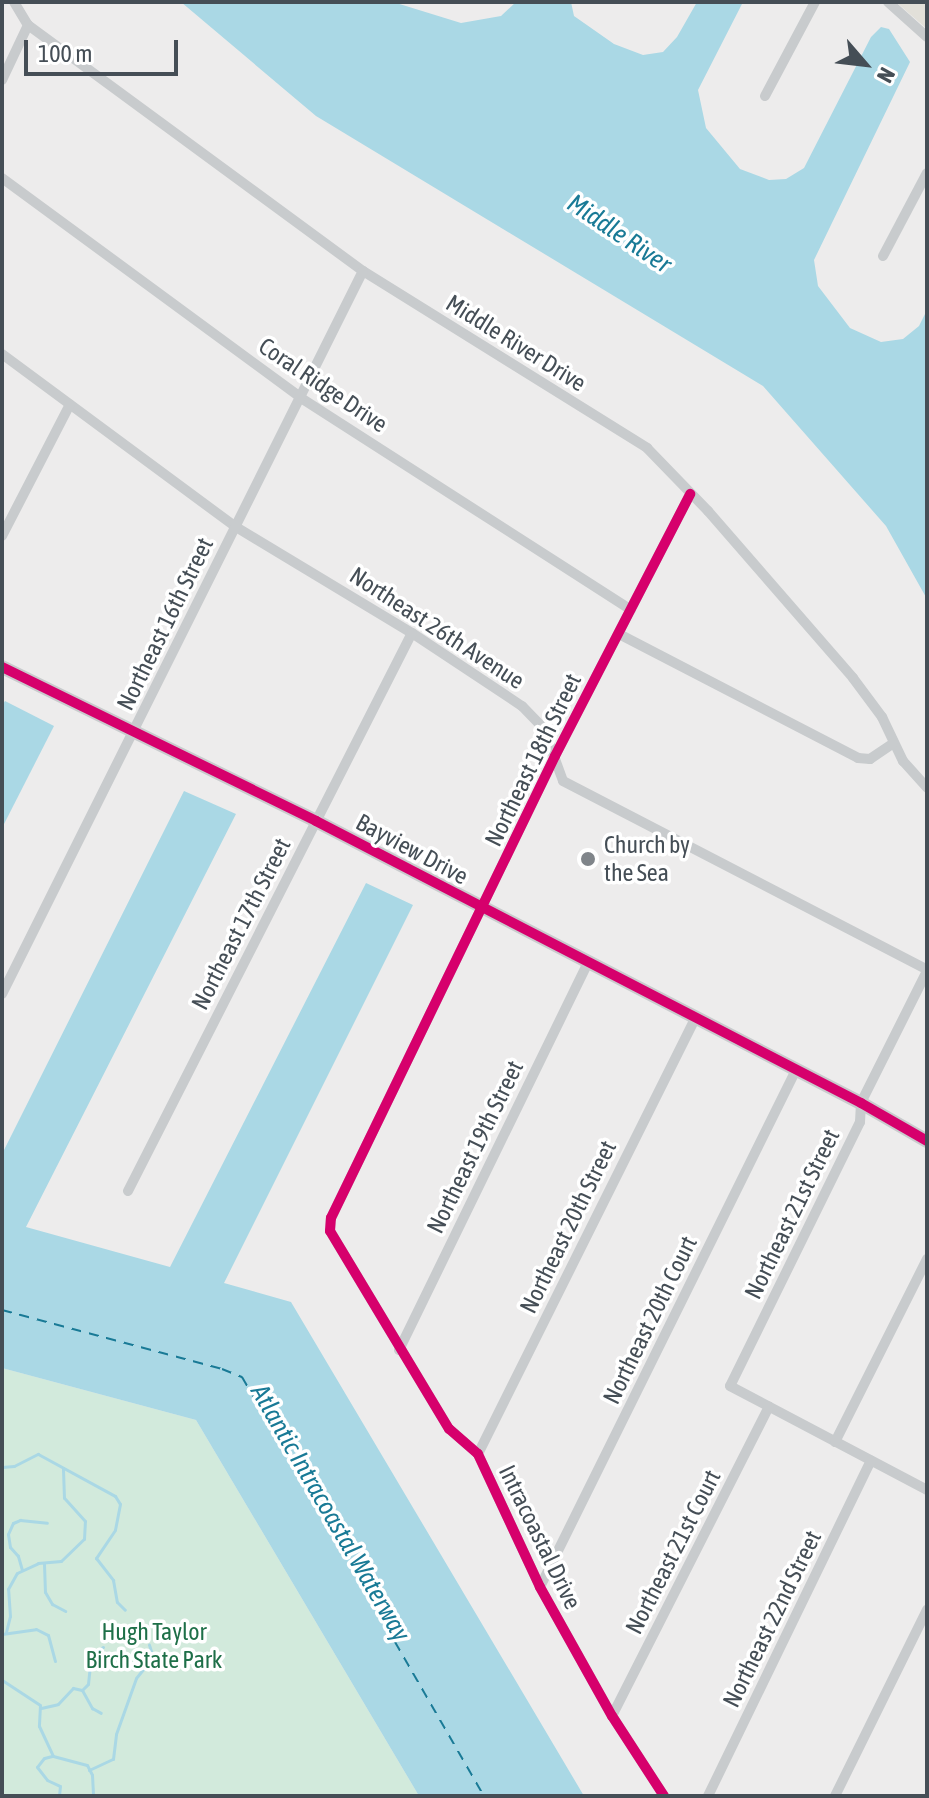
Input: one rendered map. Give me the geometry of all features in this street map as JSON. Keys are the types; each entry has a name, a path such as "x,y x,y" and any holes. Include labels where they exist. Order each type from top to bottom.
{"street":[{"name":"Middle River Drive","path":"14,2 28,25 363,271 647,448 853,678 882,717 892,744 927,788"},
{"path":"765,96 815,2"},
{"path":"888,2 927,37"},
{"path":"2,80 28,25"},
{"path":"883,256 927,173"},
{"name":"Coral Ridge Drive","path":"2,178 301,398 631,610"},
{"name":"Northeast 16th Street","path":"2,994 363,271"},
{"name":"Northeast 26th Avenue","path":"2,354 236,527 412,633 522,706 544,729 563,781 927,971"},
{"path":"2,536 70,404"},
{"name":"Northeast 18th Street","path":"331,1218 484,909 555,756 690,494"},
{"name":"Northeast 17th Street","path":"128,1191 412,633"},
{"path":"619,634 858,758 870,759 892,744"},
{"name":"Bayview Drive","path":"2,667 316,821 861,1103 927,1141"},
{"name":"Northeast 19th Street","path":"399,1350 588,962"},
{"name":"Northeast 21st Street","path":"769,1406 730,1386 860,1122 861,1103 927,971"},
{"name":"Northeast 20th Street","path":"478,1454 695,1018"},
{"name":"Northeast 20th Court","path":"540,1587 796,1070"},
{"name":"Intracoastal Drive","path":"331,1218 330,1231 399,1350 449,1429 478,1454 540,1587 612,1716 664,1796"},
{"path":"835,1442 927,1259"},
{"path":"769,1406 927,1490"},
{"name":"Northeast 21st Court","path":"612,1716 769,1406"},
{"name":"Northeast 22nd Street","path":"708,1796 871,1460"},
{"path":"835,1796 927,1610"}],"shaded area":[{"path":"896,2 927,2 927,29"}],"green space":[{"name":"Hugh Taylor Birch State Park","path":"2,1368 196,1420 419,1796 2,1796"}],"water":[{"name":"Middle River","path":"181,2 393,2 461,23 501,16 516,2 571,2 574,16 614,44 643,55 663,52 677,37 697,2 743,2 698,90 706,128 740,169 769,180 786,179 804,168 871,37 881,27 889,29 910,62 814,260 818,286 850,328 881,342 903,339 919,326 927,310 927,599 886,526 763,386 316,116"},
{"path":"5,701 54,726 2,828 2,706"},
{"name":"Atlantic Intracoastal Waterway","path":"184,791 236,814 26,1227 170,1267 366,883 413,905 224,1283 291,1302 584,1796 419,1796 196,1420 2,1368 2,1154"}],"waterway":[{"path":"2,1467 14,1466 38,1454 115,1496 120,1504 115,1530 96,1558 113,1580 117,1602 125,1610"},
{"path":"6,1632 10,1616 8,1589 17,1573 38,1563 61,1561 84,1539 85,1521 64,1498 63,1468"},
{"path":"22,1570 18,1556 10,1547 8,1534 13,1523 20,1520 47,1523"},
{"path":"44,1564 45,1592 52,1604 65,1611"},
{"path":"2,1634 36,1629 48,1635 55,1661"},
{"path":"89,1770 113,1759 116,1734 136,1678 153,1657 149,1645"},
{"path":"82,1690 88,1684 91,1656 103,1647"},
{"path":"2,1680 40,1705 39,1726 53,1756 87,1765 92,1775 93,1796"},
{"path":"41,1708 58,1704 73,1688 82,1690 92,1708 101,1713"},
{"path":"52,1756 44,1758 37,1767 47,1780 60,1786 59,1796"}],"ferry route":[{"path":"2,1310 242,1377 484,1796"}],"cycle path":[{"path":"664,1796 612,1716 540,1587 478,1454 449,1429 330,1231 331,1218 555,756 690,494"},
{"path":"2,667 316,821 861,1103 927,1141"}],"place":[{"name":"Church by the Sea","path":"588,859"}]}
